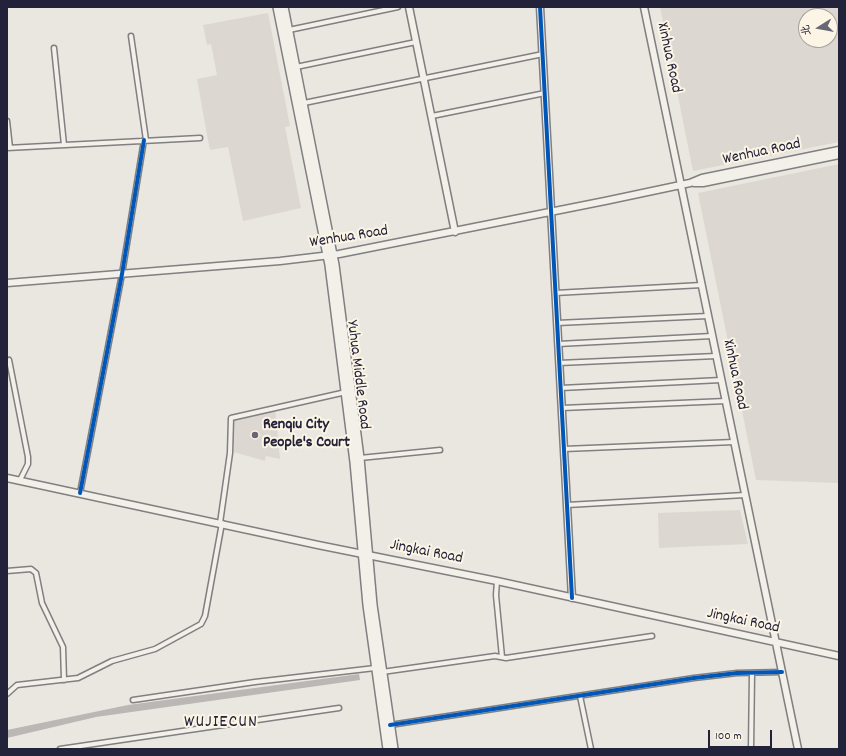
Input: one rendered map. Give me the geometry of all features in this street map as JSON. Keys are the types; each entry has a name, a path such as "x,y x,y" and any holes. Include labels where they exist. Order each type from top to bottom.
{"main road":[{"name":"Yuhua Middle Road","path":"277,7 331,255 387,749"},
{"name":"Yuhua Middle Road","path":"284,7 304,103 331,255 360,458 366,554"},
{"path":"409,7 455,232"},
{"path":"540,7 572,598"},
{"name":"Xinhua Road","path":"644,7 798,749"},
{"name":"Wenhua Road","path":"7,283 331,255 455,232 681,185 702,178 839,150"},
{"name":"Wenhua Road","path":"690,183 703,183 839,155"},
{"name":"Jingkai Road","path":"7,478 498,581 839,656"},
{"name":"Yuhua Middle Road","path":"378,670 394,749"}],"street":[{"path":"289,30 398,7"},
{"path":"80,493 122,274 145,140 131,36"},
{"path":"296,67 416,42"},
{"path":"54,48 64,145"},
{"path":"304,103 543,54"},
{"path":"432,116 545,93"},
{"path":"7,121 9,148 200,138"},
{"path":"555,293 702,285"},
{"path":"557,324 708,316"},
{"path":"558,344 712,336"},
{"path":"559,363 716,356"},
{"path":"7,361 9,360 28,457 28,464 20,480"},
{"path":"561,388 721,380"},
{"path":"7,694 17,686 64,680 84,675 112,661 155,650 203,622 221,523 230,453 231,418 346,392"},
{"path":"562,408 726,401"},
{"path":"564,449 734,442"},
{"path":"360,458 440,450"},
{"path":"567,505 745,495"},
{"path":"7,571 31,569 36,573 43,607 63,646 64,680"},
{"path":"498,581 496,599 502,657"},
{"path":"132,700 255,682 378,670 495,656 502,657 652,636"},
{"path":"390,725 694,678 782,672"},
{"path":"751,749 752,673"},
{"path":"580,696 591,749"},
{"path":"60,749 338,708"}],"shaded area":[{"path":"660,7 839,7 839,142 693,171"},
{"path":"268,13 290,126 285,127 301,208 243,221 228,147 210,150 197,79 217,75 211,44 207,45 203,25"},
{"path":"839,164 839,483 756,480 698,193"},
{"path":"836,400 838,411 826,413 822,409 813,409 803,412 800,418 786,422 784,411"},
{"name":"Renqiu City People's Court","path":"275,408 280,459 266,456 265,461 234,452 232,418"},
{"path":"838,413 839,423 788,433 786,424 801,421 805,425 814,425 823,422 826,416"},
{"path":"740,510 748,544 659,548 658,513"},
{"path":"359,674 360,680 96,717 7,738 7,730 128,705"}],"cycle path":[{"path":"540,7 572,598"},
{"path":"80,493 122,274 144,140"},
{"path":"390,725 694,678 737,673 782,672"}],"place":[{"name":"Renqiu City People's Court","path":"255,435"}],"district":[{"name":"WUJIECUN","path":"221,724"}]}
